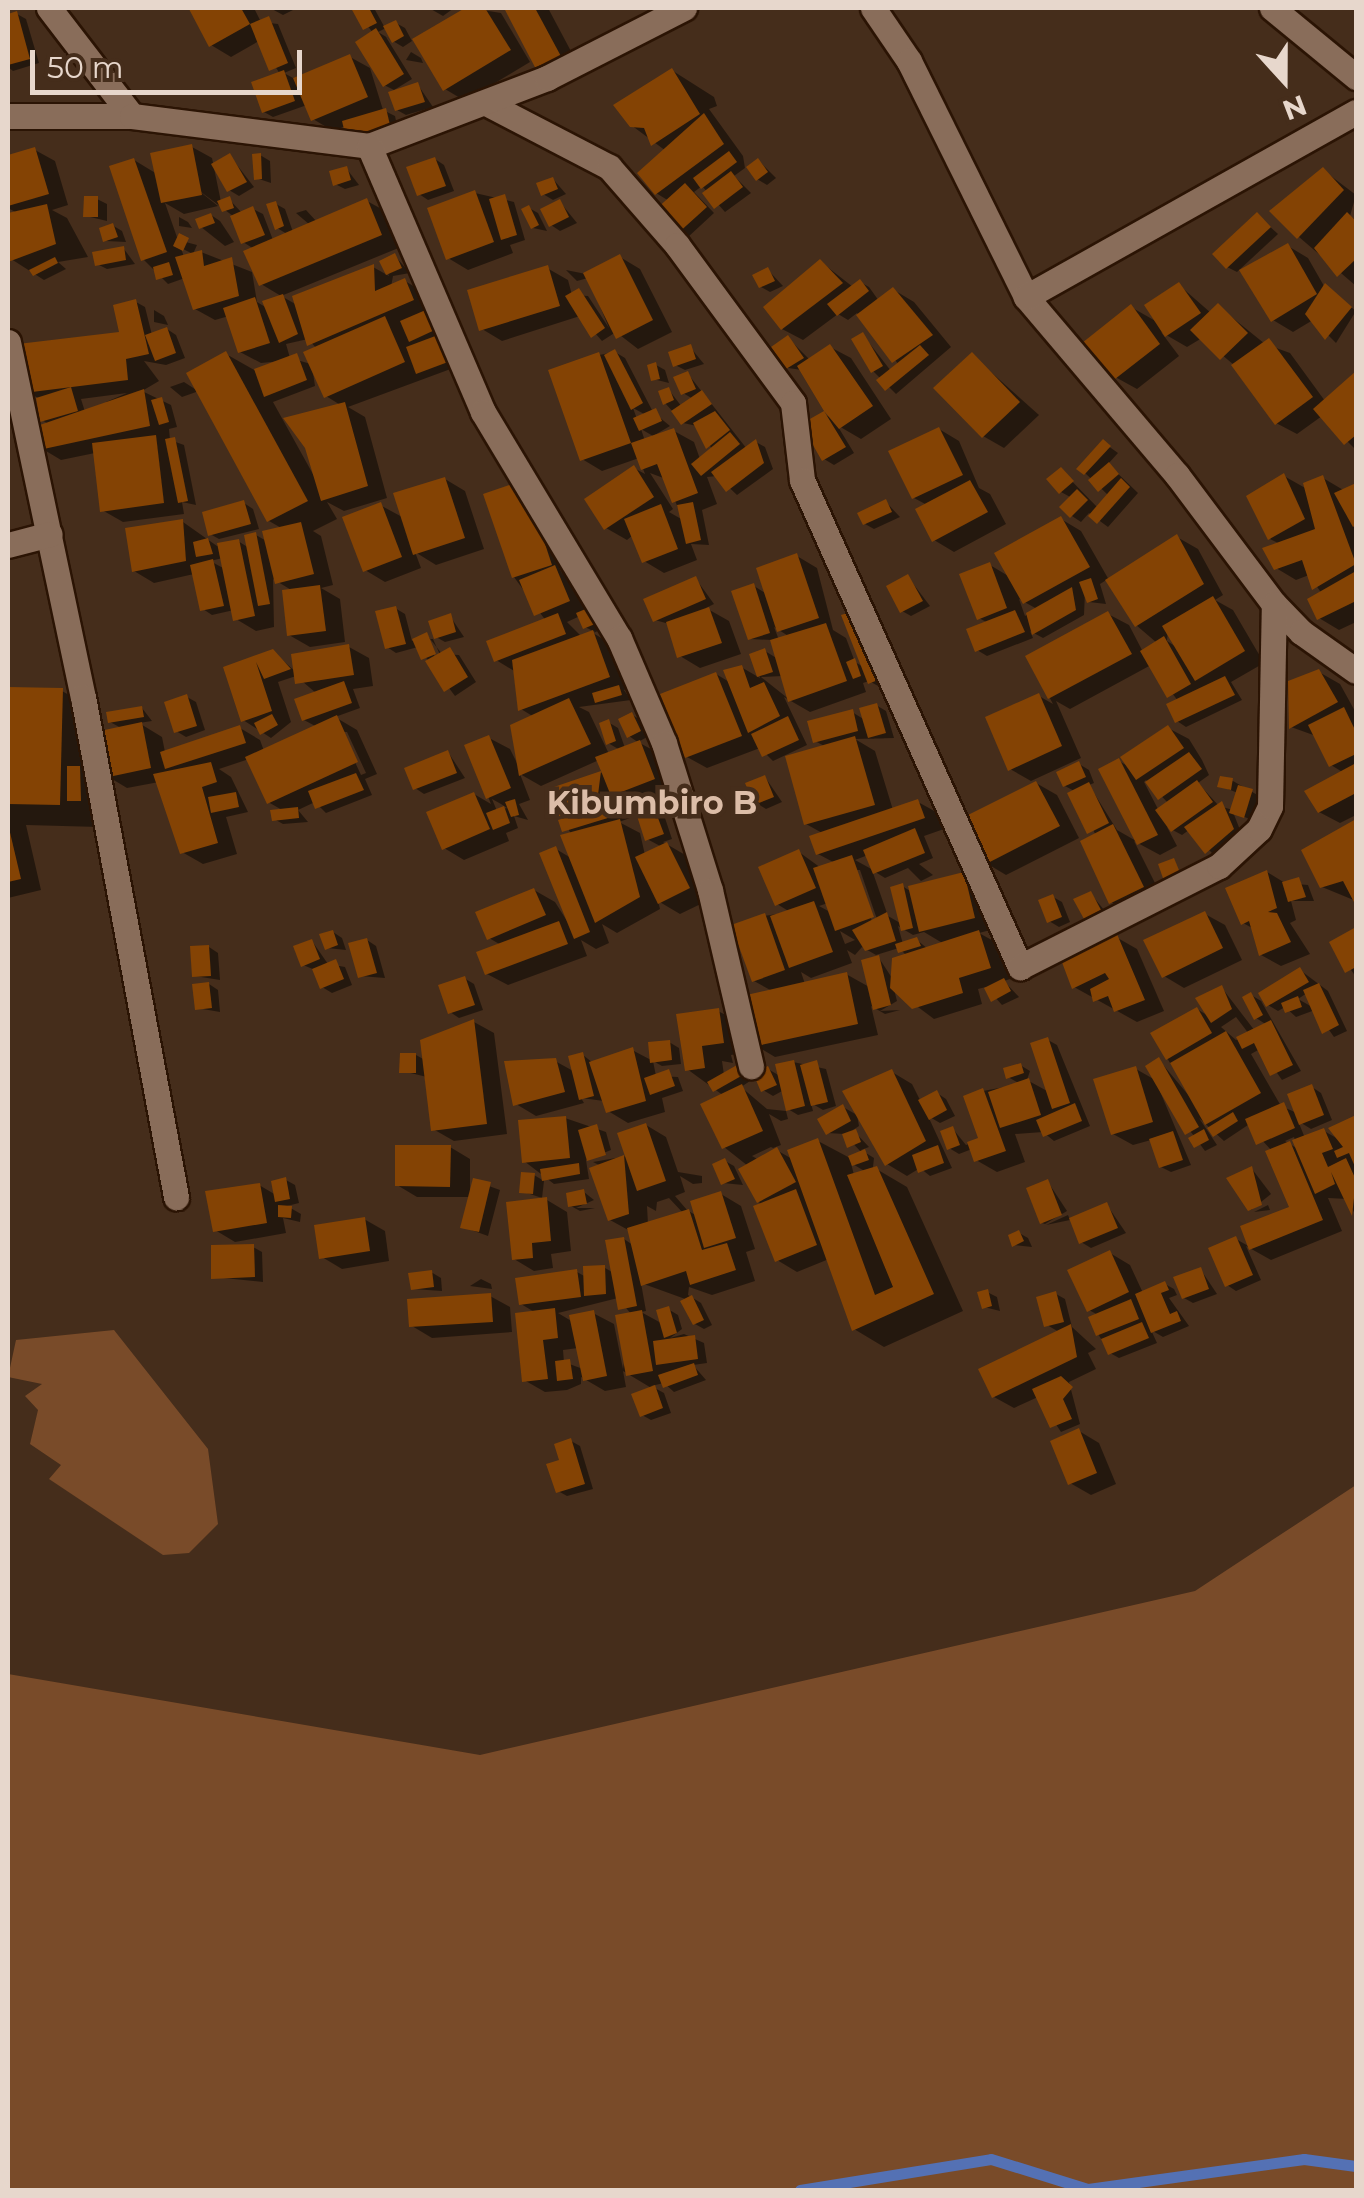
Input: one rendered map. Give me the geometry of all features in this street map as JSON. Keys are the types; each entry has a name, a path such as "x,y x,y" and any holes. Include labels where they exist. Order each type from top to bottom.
{"street":[{"path":"49,8 132,116"},
{"path":"8,116 132,116 369,146 486,103 684,8"},
{"path":"873,8 909,61 1026,297 1177,475 1274,604 1300,632 1356,670"},
{"path":"1272,8 1356,77"},
{"path":"486,103 609,167 677,245 793,403 802,480 1020,967 1219,866 1259,830 1270,806 1274,604"},
{"path":"1026,297 1356,112"},
{"path":"369,146 483,412 619,638 664,742 710,890 750,1066"},
{"path":"8,342 50,534 176,1197"},
{"path":"8,545 50,534"}],"shaded area":[{"path":"114,1330 208,1449 218,1524 189,1553 163,1555 49,1479 61,1465 30,1444 38,1410 25,1396 42,1384 8,1377 16,1340"},
{"path":"1356,1485 1356,2190 8,2190 8,1674 480,1755 1195,1591"}],"building":[{"path":"241,8 250,24 209,47 189,9"},
{"path":"351,8 369,8 377,23 363,30"},
{"path":"465,8 485,8 511,50 443,91 412,39"},
{"path":"504,8 535,8 563,60 538,73"},
{"path":"17,11 30,59 8,65 8,14"},
{"path":"269,16 288,63 269,71 250,24"},
{"path":"396,20 404,36 392,43 383,26"},
{"path":"376,28 404,74 383,87 355,42"},
{"path":"350,54 368,97 311,121 293,78"},
{"path":"672,68 700,114 651,146 644,128 630,127 613,105"},
{"path":"284,70 295,101 262,113 251,82"},
{"path":"418,82 425,102 395,111 388,92"},
{"path":"386,108 390,125 346,138 342,121"},
{"path":"704,113 724,144 655,195 637,173"},
{"path":"192,144 202,195 161,203 150,153"},
{"path":"35,147 49,194 8,206 8,155"},
{"path":"729,151 737,162 701,189 693,178"},
{"path":"230,153 247,182 227,192 211,164"},
{"path":"261,153 262,179 254,180 252,154"},
{"path":"435,157 446,186 417,196 406,167"},
{"path":"134,158 167,252 141,261 109,166"},
{"path":"758,158 768,172 756,181 746,167"},
{"path":"347,166 351,180 333,186 329,171"},
{"path":"1323,167 1344,190 1297,239 1269,211"},
{"path":"731,171 743,187 714,209 702,193"},
{"path":"553,177 558,189 541,196 536,183"},
{"path":"685,183 707,207 676,235 654,211"},
{"path":"475,190 494,242 446,260 427,208"},
{"path":"505,194 517,235 501,240 489,199"},
{"path":"84,196 98,196 98,217 83,217"},
{"path":"230,196 234,208 222,212 217,201"},
{"path":"367,198 382,235 259,286 243,251"},
{"path":"560,199 569,217 549,227 540,209"},
{"path":"276,201 284,226 275,230 266,204"},
{"path":"47,204 56,244 8,262 8,213"},
{"path":"529,205 539,225 531,229 521,209"},
{"path":"253,206 265,235 241,244 230,216"},
{"path":"1257,212 1271,227 1226,269 1212,254"},
{"path":"1347,212 1356,221 1356,259 1337,277 1314,248"},
{"path":"211,213 215,223 199,229 195,219"},
{"path":"113,223 118,237 103,242 99,228"},
{"path":"179,233 189,238 183,251 173,246"},
{"path":"1288,243 1317,294 1271,322 1239,270"},
{"path":"124,246 126,260 95,266 92,252"},
{"path":"202,250 204,266 232,257 239,296 193,310 175,257"},
{"path":"395,253 402,268 386,275 379,261"},
{"path":"620,254 653,320 616,339 583,273"},
{"path":"55,257 58,263 33,276 29,270"},
{"path":"820,259 843,283 781,330 763,307"},
{"path":"169,262 173,275 156,280 153,267"},
{"path":"374,264 375,291 405,278 414,300 307,346 292,296"},
{"path":"548,265 560,306 479,331 467,290"},
{"path":"768,267 775,281 759,288 752,275"},
{"path":"860,279 869,291 837,316 827,304"},
{"path":"1179,282 1201,313 1165,337 1144,305"},
{"path":"1325,283 1352,307 1325,340 1305,314"},
{"path":"893,287 933,335 892,363 856,315"},
{"path":"579,288 605,328 591,338 565,296"},
{"path":"283,294 298,334 279,343 262,301"},
{"path":"255,297 270,343 238,353 223,308"},
{"path":"136,299 149,354 126,359 128,380 24,393 18,344 119,332 113,305"},
{"path":"1218,303 1248,333 1220,360 1190,330"},
{"path":"1131,304 1160,344 1115,379 1082,343"},
{"path":"428,309 437,329 409,342 400,321"},
{"path":"385,316 405,362 324,398 303,352"},
{"path":"167,327 176,353 155,361 145,335"},
{"path":"863,332 883,366 871,373 851,339"},
{"path":"438,335 448,362 416,374 406,347"},
{"path":"788,335 804,358 786,369 771,347"},
{"path":"1269,338 1313,397 1275,425 1231,365"},
{"path":"691,344 696,359 673,367 668,352"},
{"path":"830,344 873,406 839,429 797,366"},
{"path":"920,345 929,355 885,391 876,380"},
{"path":"615,349 643,403 631,410 604,355"},
{"path":"226,351 308,501 267,522 186,373"},
{"path":"599,352 631,443 580,461 548,370"},
{"path":"972,352 1020,402 982,438 933,388"},
{"path":"297,353 307,380 264,397 254,369"},
{"path":"656,362 660,379 651,381 647,365"},
{"path":"688,371 696,389 681,395 673,377"},
{"path":"1356,371 1356,435 1344,445 1313,409"},
{"path":"71,387 78,411 40,422 36,398"},
{"path":"669,387 674,400 663,405 658,391"},
{"path":"144,389 150,426 39,450 34,427"},
{"path":"702,390 712,404 681,425 671,411"},
{"path":"162,397 169,422 159,425 151,400"},
{"path":"345,402 368,486 321,501 305,448 283,418"},
{"path":"656,408 662,421 639,431 633,418"},
{"path":"715,411 730,430 706,449 693,423"},
{"path":"824,411 846,447 822,461 801,424"},
{"path":"939,427 963,475 912,499 888,451"},
{"path":"674,428 698,493 672,503 657,464 641,470 631,443"},
{"path":"730,432 740,444 701,476 691,464"},
{"path":"156,435 164,503 100,512 92,443"},
{"path":"175,437 188,501 178,503 165,439"},
{"path":"756,439 764,463 726,492 711,472"},
{"path":"1103,439 1111,446 1084,475 1076,469"},
{"path":"1109,462 1119,474 1098,492 1088,480"},
{"path":"634,465 654,497 604,530 584,499"},
{"path":"1061,467 1074,481 1059,494 1046,479"},
{"path":"1284,473 1305,519 1268,540 1246,496"},
{"path":"1323,475 1356,564 1312,590 1302,560 1274,570 1262,548 1315,529 1303,483"},
{"path":"445,477 465,538 413,555 393,493"},
{"path":"1121,478 1130,487 1097,524 1088,516"},
{"path":"524,480 552,565 512,578 483,494"},
{"path":"970,480 988,512 932,542 915,509"},
{"path":"1356,483 1356,525 1353,527 1334,493"},
{"path":"1077,489 1088,500 1070,518 1059,507"},
{"path":"886,499 892,512 863,525 857,513"},
{"path":"244,500 251,524 208,536 202,512"},
{"path":"381,502 402,557 363,572 342,517"},
{"path":"693,502 701,540 686,544 677,505"},
{"path":"661,504 678,549 642,563 624,519"},
{"path":"1061,516 1090,567 1023,604 994,553"},
{"path":"183,519 186,561 132,572 125,528"},
{"path":"301,522 314,574 275,584 262,531"},
{"path":"256,532 270,604 258,606 244,535"},
{"path":"1177,534 1204,584 1135,627 1105,580"},
{"path":"208,538 213,554 196,557 193,542"},
{"path":"239,539 255,616 233,621 217,543"},
{"path":"797,553 819,618 777,632 756,568"},
{"path":"213,559 224,606 200,611 190,565"},
{"path":"990,562 1007,608 977,620 959,574"},
{"path":"555,565 570,601 534,616 519,580"},
{"path":"1356,571 1356,601 1317,620 1307,599"},
{"path":"908,574 923,601 900,613 886,586"},
{"path":"696,576 706,599 653,622 643,599"},
{"path":"1091,578 1098,599 1087,603 1079,582"},
{"path":"754,583 770,633 748,640 731,591"},
{"path":"320,585 326,631 287,636 282,590"},
{"path":"1072,587 1076,610 1032,635 1026,613"},
{"path":"1213,596 1245,651 1195,681 1162,626"},
{"path":"396,606 406,644 385,649 375,611"},
{"path":"709,607 722,643 677,658 666,622"},
{"path":"588,608 595,624 583,629 576,613"},
{"path":"857,610 883,678 868,684 841,615"},
{"path":"1015,610 1025,632 975,652 966,629"},
{"path":"1108,611 1132,654 1048,699 1025,656"},
{"path":"451,613 456,632 434,639 428,621"},
{"path":"558,613 566,634 494,662 486,641"},
{"path":"826,623 847,681 788,702 770,640"},
{"path":"593,630 610,677 518,711 512,660"},
{"path":"427,632 436,654 421,660 412,639"},
{"path":"1164,636 1191,684 1167,698 1140,651"},
{"path":"349,644 354,675 295,684 291,654"},
{"path":"450,647 468,677 444,692 425,661"},
{"path":"765,648 773,672 757,677 749,654"},
{"path":"273,649 291,669 264,679 256,662 272,711 241,722 223,667"},
{"path":"855,658 861,676 853,679 846,662"},
{"path":"742,665 750,688 764,682 780,716 748,733 723,670"},
{"path":"1319,669 1338,702 1289,729 1288,681"},
{"path":"716,672 742,736 685,758 660,694"},
{"path":"1225,676 1235,695 1175,723 1166,704"},
{"path":"344,681 352,703 302,721 294,699"},
{"path":"619,685 622,695 595,703 592,693"},
{"path":"8,687 63,688 60,805 8,804"},
{"path":"1039,693 1062,746 1008,771 985,717"},
{"path":"187,694 197,726 174,733 164,702"},
{"path":"569,698 591,744 519,776 510,725"},
{"path":"877,703 886,733 868,738 859,708"},
{"path":"142,706 144,717 108,723 106,712"},
{"path":"1344,707 1356,732 1356,754 1329,767 1308,725"},
{"path":"853,709 858,731 813,743 807,721"},
{"path":"632,712 641,731 627,738 618,719"},
{"path":"272,714 278,725 260,735 254,723"},
{"path":"337,715 358,762 267,804 245,757"},
{"path":"788,716 799,740 762,757 751,734"},
{"path":"609,719 616,741 606,745 599,723"},
{"path":"142,722 151,768 104,778 95,732"},
{"path":"240,725 246,743 165,769 160,752"},
{"path":"1168,725 1184,748 1136,780 1120,757"},
{"path":"489,735 511,788 486,799 464,745"},
{"path":"855,736 875,805 804,825 785,756"},
{"path":"640,740 655,779 611,796 595,757"},
{"path":"448,750 457,773 413,790 404,768"},
{"path":"1189,752 1202,769 1158,800 1145,782"},
{"path":"1119,758 1158,835 1137,845 1098,769"},
{"path":"1079,761 1086,777 1063,787 1056,772"},
{"path":"211,762 217,782 202,787 218,843 180,854 153,774"},
{"path":"1356,763 1356,793 1318,813 1304,791"},
{"path":"67,766 80,766 81,801 67,801"},
{"path":"601,771 597,803 554,818 545,790"},
{"path":"356,773 364,790 315,809 308,791"},
{"path":"765,775 774,797 754,805 745,783"},
{"path":"1220,776 1233,778 1231,790 1217,787"},
{"path":"1197,780 1213,802 1171,832 1155,810"},
{"path":"1036,781 1060,826 984,865 960,819"},
{"path":"1089,782 1109,823 1087,834 1067,793"},
{"path":"1238,785 1253,789 1244,818 1229,813"},
{"path":"236,792 239,807 211,813 208,797"},
{"path":"474,792 490,829 442,850 426,812"},
{"path":"515,799 519,815 511,817 505,802"},
{"path":"918,799 925,818 816,855 809,836"},
{"path":"1222,801 1234,829 1205,854 1184,827"},
{"path":"618,802 621,814 562,832 558,820"},
{"path":"504,806 510,823 493,830 486,813"},
{"path":"298,807 299,818 272,821 270,810"},
{"path":"655,810 664,834 645,841 637,816"},
{"path":"620,819 640,897 595,923 560,835"},
{"path":"1356,819 1356,906 1343,881 1320,888 1301,850"},
{"path":"8,824 21,879 8,882"},
{"path":"1113,824 1144,887 1109,904 1080,841"},
{"path":"915,828 925,853 873,874 863,850"},
{"path":"667,842 690,888 658,904 635,857"},
{"path":"556,846 590,932 574,939 539,853"},
{"path":"799,849 816,888 775,906 758,867"},
{"path":"852,855 874,917 835,931 813,868"},
{"path":"1174,858 1181,875 1164,881 1158,864"},
{"path":"1267,870 1277,908 1268,912 1277,913 1291,942 1259,956 1249,921 1241,925 1225,888"},
{"path":"964,872 975,918 919,932 908,886"},
{"path":"1299,877 1306,897 1288,902 1282,882"},
{"path":"903,883 913,928 901,931 890,887"},
{"path":"534,888 546,915 487,940 475,912"},
{"path":"1091,891 1101,910 1084,919 1073,899"},
{"path":"1053,894 1062,917 1047,923 1038,900"},
{"path":"814,901 833,952 789,968 770,916"},
{"path":"1205,911 1223,948 1162,978 1143,940"},
{"path":"887,912 896,941 865,951 852,930"},
{"path":"765,913 785,970 752,982 731,925"},
{"path":"559,921 568,944 485,975 476,952"},
{"path":"1356,927 1356,967 1345,973 1329,942"},
{"path":"333,930 338,945 325,950 319,934"},
{"path":"979,930 991,968 959,978 963,993 912,1009 890,988 892,958"},
{"path":"1117,934 1145,1000 1114,1012 1108,996 1093,1002 1090,989 1109,979 1105,973 1072,989 1060,957"},
{"path":"917,937 921,946 898,953 895,944"},
{"path":"367,938 377,973 358,978 348,943"},
{"path":"312,939 320,959 301,967 293,946"},
{"path":"209,945 211,976 192,977 190,946"},
{"path":"879,955 891,1005 873,1010 861,960"},
{"path":"336,959 344,979 320,989 312,969"},
{"path":"1300,967 1309,982 1266,1007 1258,993"},
{"path":"847,972 858,1024 752,1047 742,996"},
{"path":"465,976 475,1005 448,1014 438,985"},
{"path":"1004,978 1011,991 991,1002 984,988"},
{"path":"209,982 212,1008 195,1010 192,984"},
{"path":"1319,983 1339,1025 1322,1034 1303,990"},
{"path":"1222,985 1232,1009 1211,1023 1195,998"},
{"path":"1251,992 1263,1015 1254,1020 1242,997"},
{"path":"1298,996 1302,1007 1285,1013 1281,1003"},
{"path":"1197,1007 1212,1033 1166,1060 1150,1033"},
{"path":"719,1008 724,1043 702,1046 705,1068 685,1071 676,1014"},
{"path":"474,1019 487,1124 431,1131 420,1040"},
{"path":"1271,1020 1293,1065 1270,1076 1254,1043 1242,1049 1236,1037"},
{"path":"1226,1031 1261,1093 1205,1125 1170,1063"},
{"path":"1048,1037 1070,1103 1052,1109 1030,1043"},
{"path":"670,1040 672,1060 650,1063 648,1042"},
{"path":"633,1047 646,1101 606,1113 589,1062"},
{"path":"583,1052 594,1096 579,1100 568,1056"},
{"path":"400,1053 416,1053 416,1073 399,1073"},
{"path":"1159,1057 1199,1127 1185,1135 1145,1066"},
{"path":"556,1058 565,1092 513,1106 504,1061"},
{"path":"794,1060 805,1106 786,1111 775,1064"},
{"path":"817,1060 828,1102 811,1106 800,1065"},
{"path":"1021,1063 1024,1073 1006,1079 1003,1068"},
{"path":"737,1065 743,1075 713,1092 707,1082"},
{"path":"768,1066 777,1085 761,1092 753,1073"},
{"path":"1136,1066 1153,1122 1111,1135 1093,1079"},
{"path":"669,1069 675,1086 650,1095 644,1078"},
{"path":"892,1069 926,1141 885,1166 842,1091"},
{"path":"1029,1078 1041,1115 1000,1128 988,1092"},
{"path":"742,1084 763,1131 722,1149 700,1104"},
{"path":"1312,1084 1324,1115 1299,1125 1287,1094"},
{"path":"983,1088 1006,1151 974,1162 967,1142 978,1138 963,1096"},
{"path":"937,1090 947,1110 929,1120 918,1100"},
{"path":"1284,1102 1295,1128 1256,1145 1245,1119"},
{"path":"1075,1103 1082,1121 1043,1137 1036,1120"},
{"path":"843,1104 851,1121 826,1135 817,1119"},
{"path":"1233,1112 1238,1121 1213,1137 1207,1128"},
{"path":"1356,1115 1356,1169 1349,1153 1337,1158 1334,1151 1343,1147 1328,1128"},
{"path":"566,1116 570,1158 522,1163 518,1120"},
{"path":"646,1123 666,1181 637,1191 617,1133"},
{"path":"597,1124 606,1155 587,1161 578,1130"},
{"path":"953,1126 960,1145 947,1150 940,1131"},
{"path":"1324,1128 1333,1149 1322,1153 1328,1167 1346,1158 1356,1180 1352,1216 1331,1172 1335,1184 1315,1194 1292,1140"},
{"path":"856,1129 861,1142 847,1148 842,1134"},
{"path":"1204,1129 1209,1140 1194,1148 1188,1138"},
{"path":"1173,1131 1183,1160 1159,1168 1149,1139"},
{"path":"818,1138 875,1295 893,1287 847,1175 877,1166 934,1294 852,1331 787,1150"},
{"path":"1290,1141 1323,1220 1249,1250 1240,1226 1289,1207 1265,1151"},
{"path":"395,1145 451,1145 450,1187 395,1186"},
{"path":"938,1145 944,1163 918,1173 912,1155"},
{"path":"777,1147 796,1182 757,1203 738,1169"},
{"path":"865,1149 869,1160 852,1166 848,1156"},
{"path":"624,1155 629,1214 608,1221 589,1168"},
{"path":"725,1158 735,1179 721,1185 712,1164"},
{"path":"579,1163 580,1174 542,1181 540,1169"},
{"path":"1252,1166 1262,1205 1248,1211 1226,1178"},
{"path":"521,1172 535,1173 533,1194 519,1193"},
{"path":"286,1177 290,1199 275,1202 271,1181"},
{"path":"473,1178 491,1182 479,1232 460,1228"},
{"path":"1048,1179 1062,1215 1040,1224 1026,1188"},
{"path":"260,1183 267,1223 213,1232 205,1191"},
{"path":"584,1189 587,1204 568,1207 566,1193"},
{"path":"796,1189 817,1245 775,1262 753,1206"},
{"path":"721,1191 736,1238 704,1248 690,1201"},
{"path":"547,1197 551,1241 532,1243 533,1258 512,1260 506,1202"},
{"path":"1107,1202 1118,1228 1079,1244 1069,1218"},
{"path":"278,1205 292,1206 291,1218 278,1217"},
{"path":"689,1209 702,1250 727,1243 736,1270 690,1285 686,1271 641,1286 627,1228"},
{"path":"365,1217 370,1251 319,1259 314,1225"},
{"path":"1019,1230 1024,1241 1012,1247 1008,1235"},
{"path":"1236,1236 1253,1275 1225,1287 1208,1248"},
{"path":"624,1237 637,1306 618,1310 605,1240"},
{"path":"254,1244 255,1277 211,1279 211,1245"},
{"path":"1110,1250 1129,1292 1087,1312 1067,1270"},
{"path":"605,1265 606,1294 584,1296 583,1266"},
{"path":"1201,1267 1209,1289 1182,1299 1173,1277"},
{"path":"577,1269 581,1297 519,1305 515,1278"},
{"path":"432,1270 434,1287 411,1290 408,1273"},
{"path":"1165,1281 1169,1290 1161,1293 1170,1314 1177,1311 1181,1321 1151,1333 1135,1294"},
{"path":"988,1289 992,1306 982,1309 977,1292"},
{"path":"1056,1291 1064,1322 1044,1327 1036,1297"},
{"path":"491,1293 493,1322 409,1327 407,1299"},
{"path":"692,1295 704,1320 693,1325 680,1301"},
{"path":"1131,1299 1139,1319 1096,1336 1088,1317"},
{"path":"669,1306 677,1333 664,1338 656,1310"},
{"path":"555,1308 558,1338 543,1340 548,1379 522,1382 515,1313"},
{"path":"594,1310 607,1376 583,1381 569,1315"},
{"path":"642,1310 653,1371 626,1376 615,1315"},
{"path":"1142,1322 1149,1338 1108,1355 1101,1339"},
{"path":"1071,1324 1077,1357 992,1398 978,1369"},
{"path":"695,1335 698,1359 656,1365 653,1341"},
{"path":"570,1359 573,1379 557,1381 555,1361"},
{"path":"694,1363 698,1375 663,1388 658,1375"},
{"path":"1061,1376 1073,1387 1063,1399 1072,1419 1050,1428 1032,1389"},
{"path":"655,1385 663,1408 640,1417 631,1394"},
{"path":"1079,1428 1097,1473 1068,1485 1050,1441"},
{"path":"571,1438 585,1484 556,1493 546,1464 559,1460 554,1444"}],"waterway":[{"path":"800,2190 991,2159 1088,2189 1304,2159 1356,2166"}],"district":[{"name":"Kibumbiro B","path":"652,803"}]}
